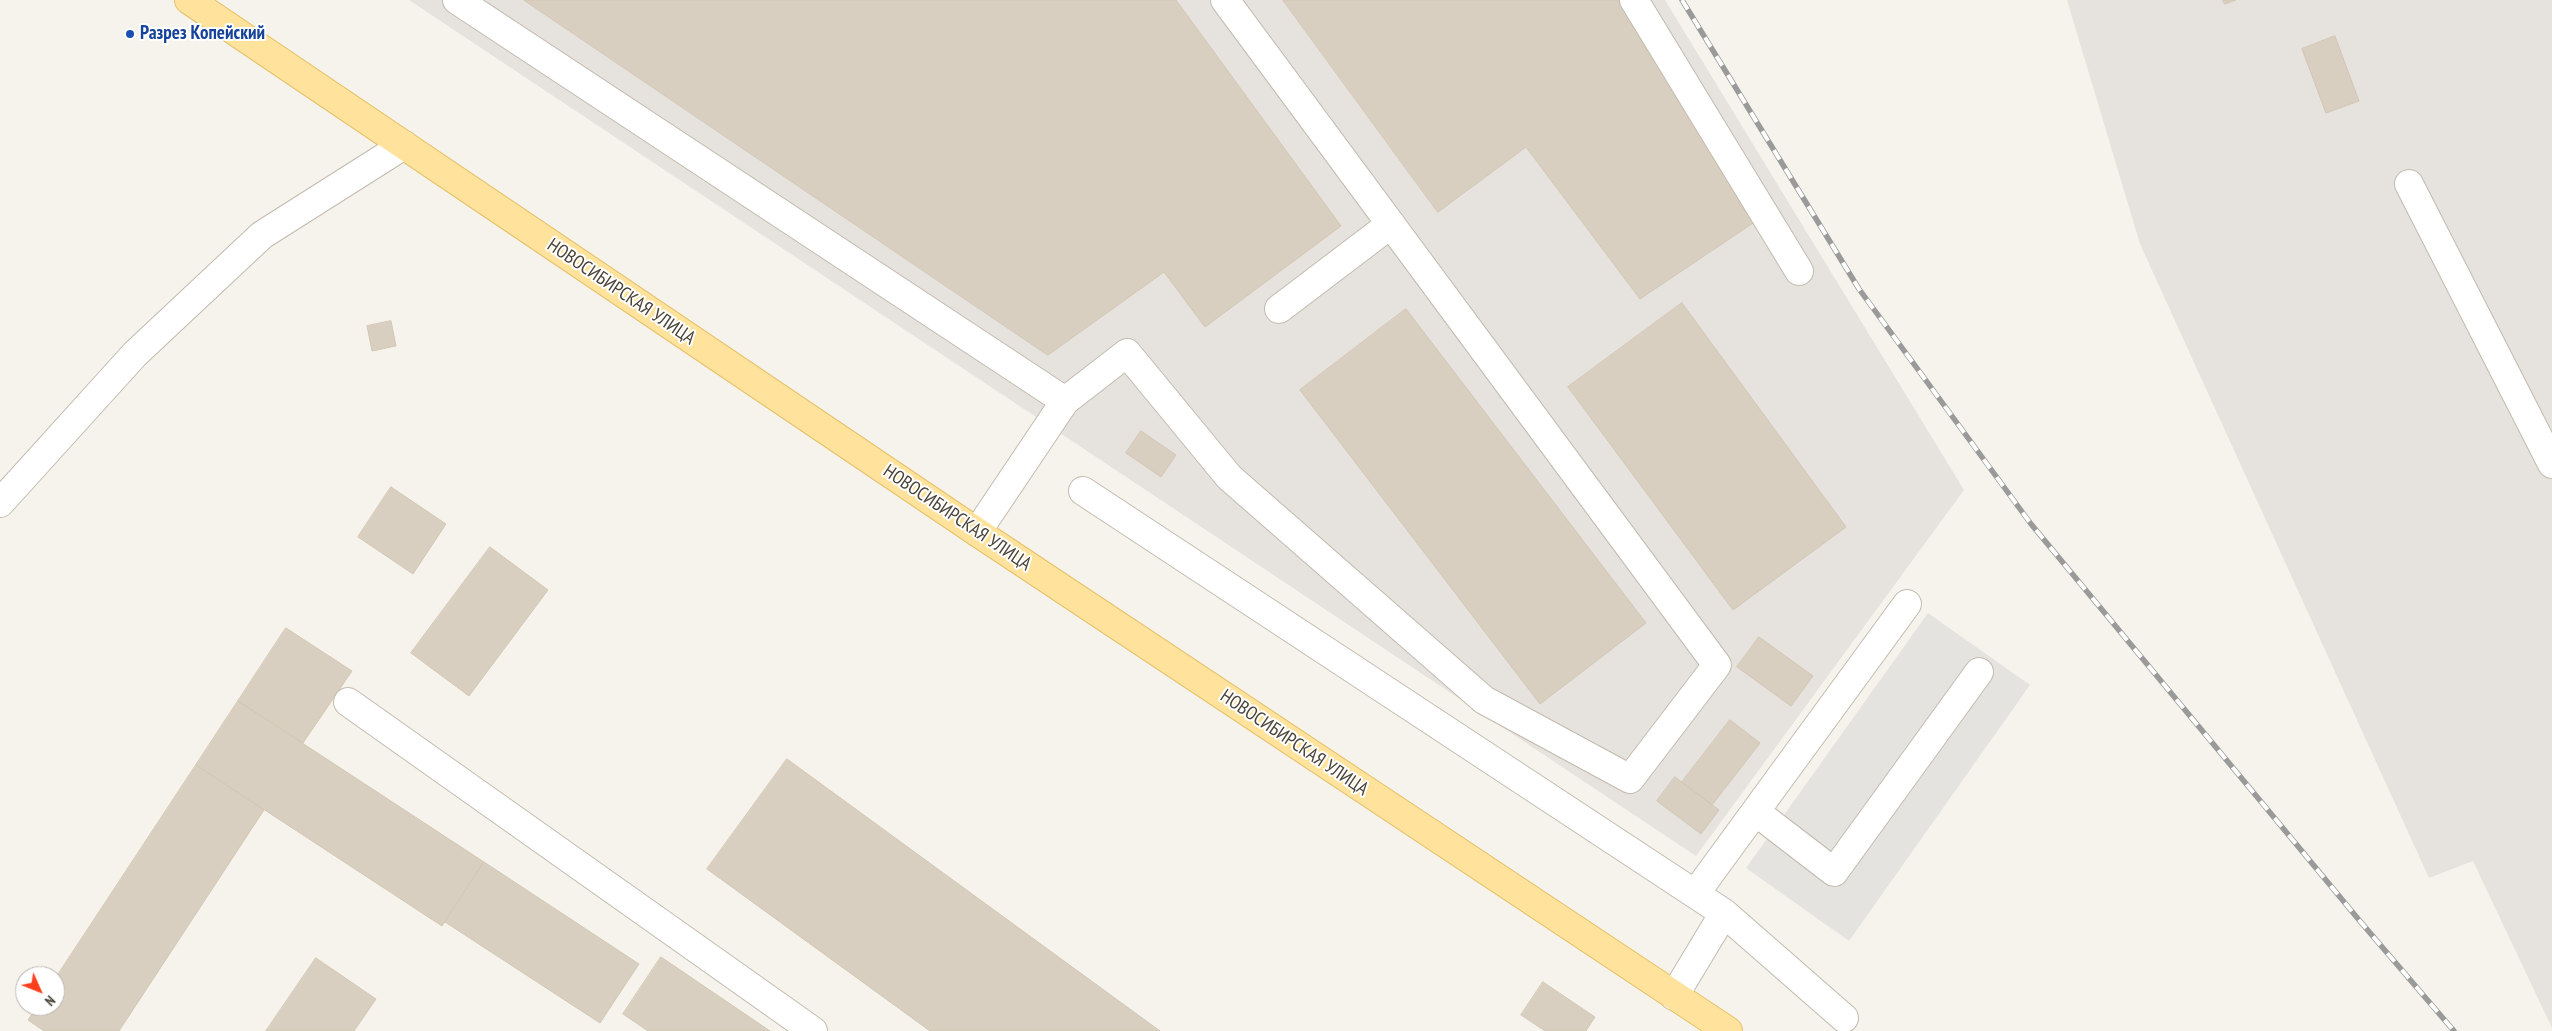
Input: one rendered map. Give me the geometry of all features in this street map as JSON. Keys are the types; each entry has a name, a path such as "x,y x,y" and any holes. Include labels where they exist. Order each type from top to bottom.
{"main road":[{"name":"НОВОСИБИРСКАЯ УЛИЦА","path":"189,0 977,532 1728,1031"}],"lane":[{"path":"457,0 1065,402"},
{"path":"977,532 1065,402 1127,353 1229,478 1484,700 1630,779 1717,665 1225,0"},
{"path":"1634,0 1799,271"},
{"path":"0,503 135,354 262,235 404,145"},
{"path":"2409,184 2552,464"},
{"path":"1279,309 1391,224"},
{"path":"1083,491 1724,913 1844,1018"},
{"path":"1695,894 1907,604"},
{"path":"1756,812 1834,872 1979,672"},
{"path":"348,702 814,1031"},
{"path":"1674,996 1724,913"}],"shaded area":[{"path":"409,0 1665,0 1964,490 1696,856"},
{"path":"2067,0 2552,0 2552,1028 2473,861 2429,878 2140,244"},
{"path":"1928,613 2030,685 1849,941 1746,868"}],"building":[{"path":"524,0 1176,0 1341,226 1205,327 1164,272 1048,355"},
{"path":"1283,0 1625,0 1756,221 1640,299 1526,147 1438,212"},
{"path":"2223,0 2236,0 2225,4"},
{"path":"2335,36 2359,101 2326,113 2302,49"},
{"path":"1682,303 1846,527 1733,610 1568,387"},
{"path":"1406,309 1646,623 1540,704 1300,390"},
{"path":"391,321 396,346 372,351 367,326"},
{"path":"1141,431 1176,455 1161,477 1126,453"},
{"path":"391,487 446,524 413,574 358,537"},
{"path":"490,547 548,590 469,696 411,653"},
{"path":"286,628 352,671 303,743 238,701"},
{"path":"1759,637 1813,676 1791,706 1737,667"},
{"path":"238,701 484,862 442,926 196,765"},
{"path":"1730,720 1760,743 1712,805 1682,782"},
{"path":"787,759 1160,1031 930,1031 707,869"},
{"path":"196,765 264,810 119,1031 44,1031 28,1020 31,1016 65,1016 64,966"},
{"path":"1675,777 1719,810 1701,834 1657,801"},
{"path":"484,862 639,964 600,1023 445,922"},
{"path":"661,957 770,1031 648,1031 623,1014"},
{"path":"316,958 376,999 354,1031 266,1031"},
{"path":"1543,982 1595,1017 1586,1031 1545,1031 1521,1015"}],"railway":[{"path":"1682,0 1859,289 2031,524 2359,920 2454,1031"}],"place":[{"name":"Разрез Копейский","path":"130,34"}]}
